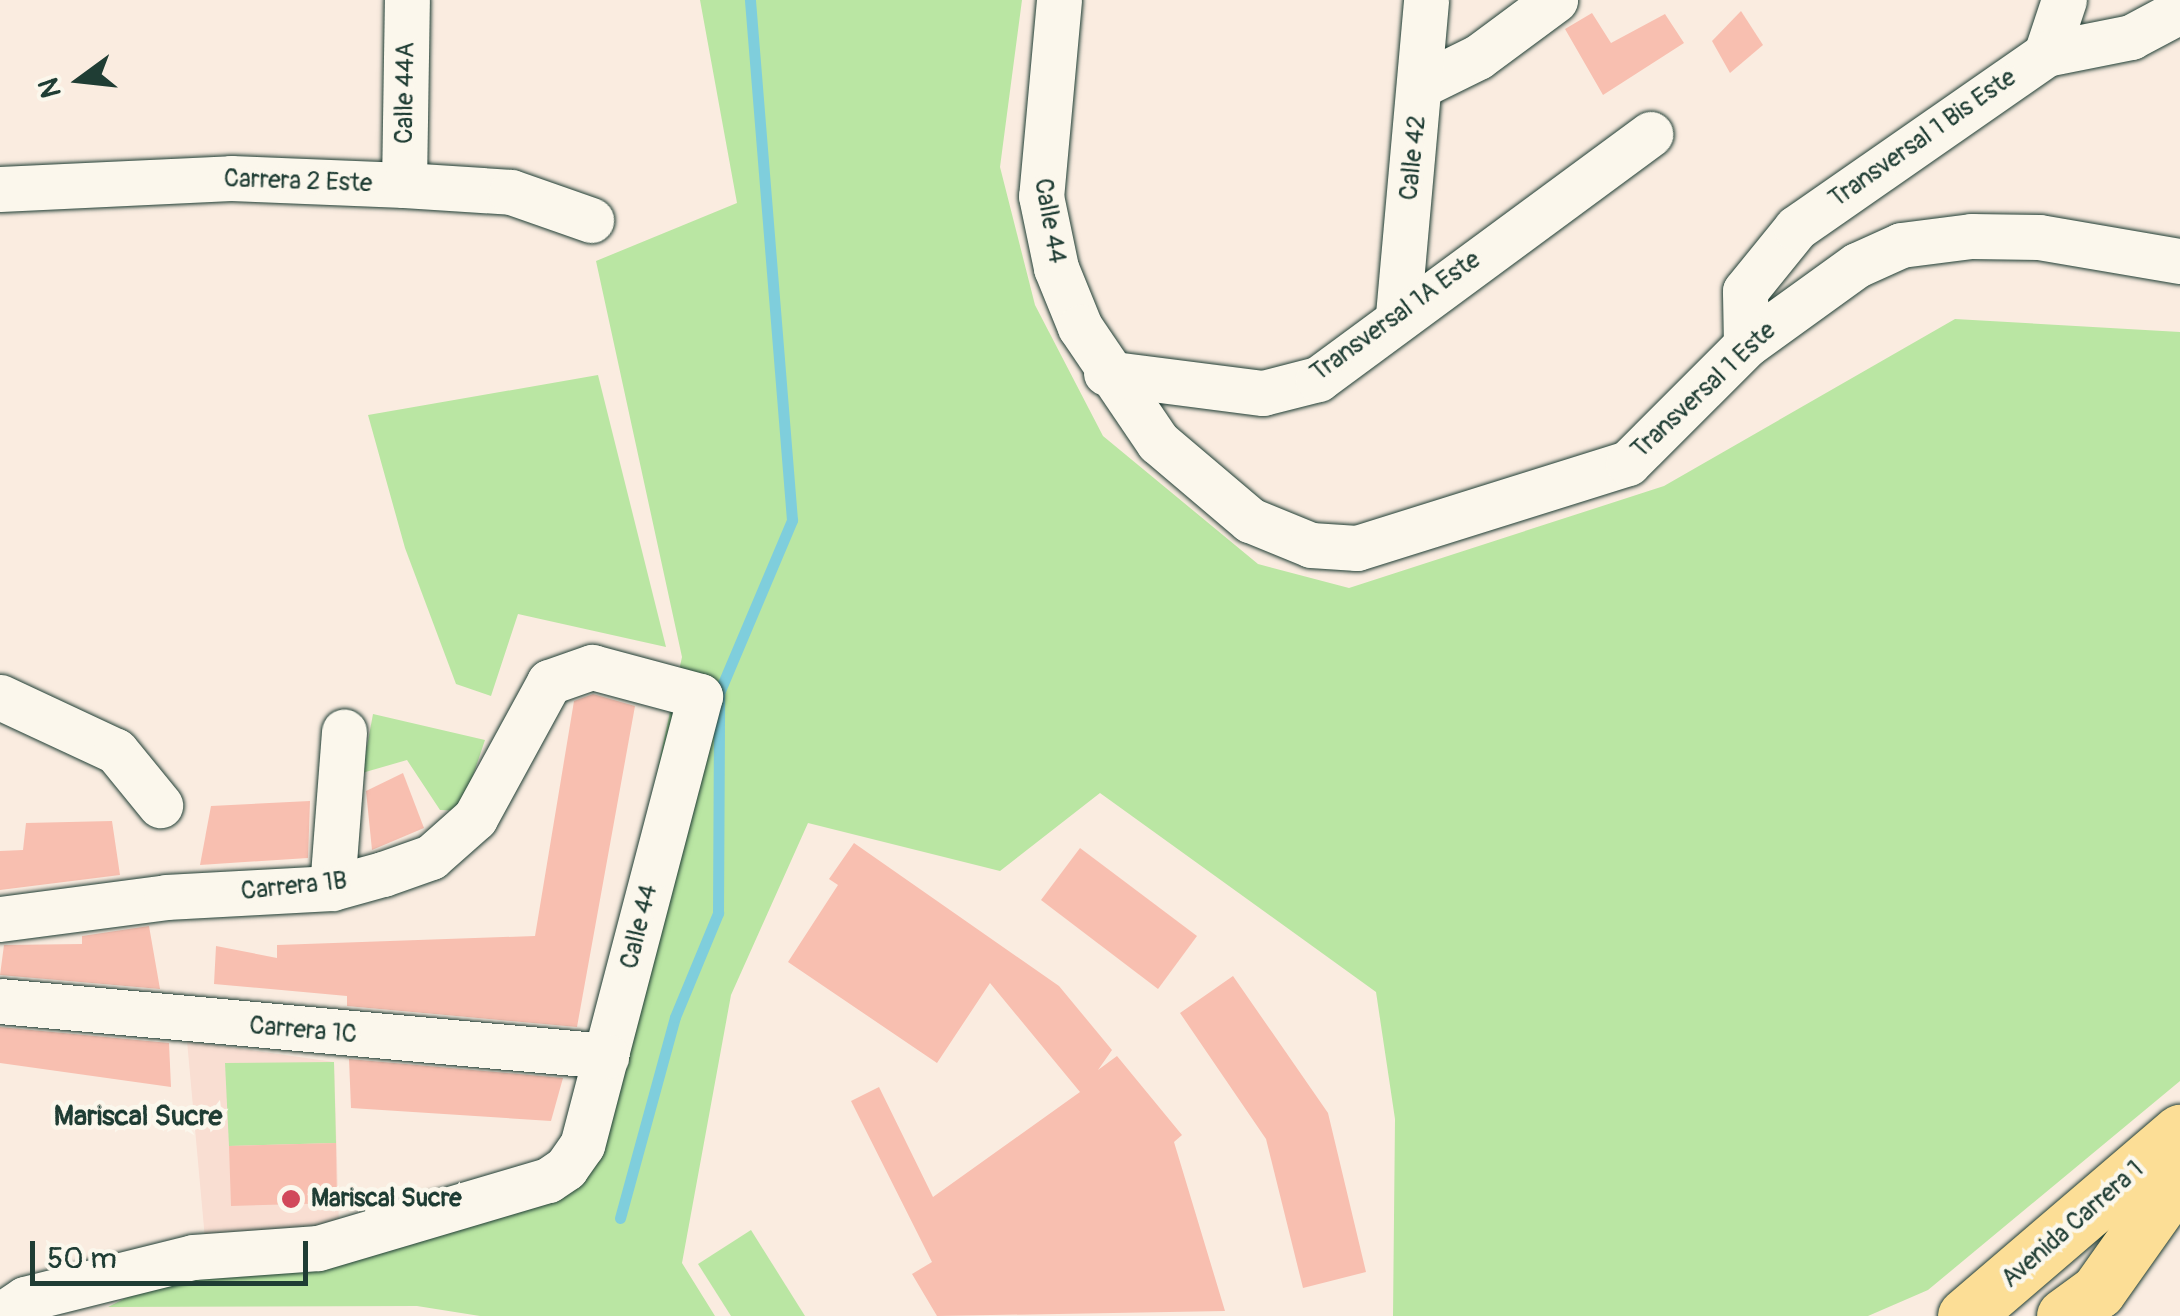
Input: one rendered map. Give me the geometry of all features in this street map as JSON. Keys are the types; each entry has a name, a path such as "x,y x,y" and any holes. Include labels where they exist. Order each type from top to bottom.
{"main road":[{"name":"Avenida Carrera 1","path":"1965,1316 2180,1132"},
{"name":"Avenida Carrera 1","path":"2064,1316 2098,1291 2180,1174"}],"street":[{"name":"Calle 44A","path":"404,185 408,0"},
{"name":"Calle 44","path":"1058,0 1041,196 1056,268 1106,372"},
{"name":"Calle 42","path":"1398,315 1426,0"},
{"path":"1421,85 1478,57 1555,0"},
{"path":"2046,54 2064,0"},
{"name":"Transversal 1 Bis Este","path":"1746,345 1745,291 1796,228 2046,54 2131,37 2180,11"},
{"name":"Transversal 1A Este","path":"1106,372 1240,392 1289,388 1318,379 1398,315 1650,134"},
{"name":"Carrera 2 Este","path":"0,189 231,178 404,185 510,192 590,220"},
{"name":"Transversal 1 Este","path":"1106,372 1158,442 1250,520 1311,545 1356,548 1628,463 1746,345 1857,265 1901,245 2039,237 2180,261"},
{"name":"Carrera 1B","path":"0,919 166,897 332,888 431,857 475,818 549,682 592,667 665,683"},
{"name":"Calle 44","path":"0,1316 25,1299 193,1257 318,1248 548,1180 582,1145 700,696 665,683"},
{"path":"0,696 116,751 160,804"},
{"path":"332,888 344,731"},
{"name":"Carrera 1C","path":"0,1001 607,1056"}],"shaded area":[{"path":"187,1041 334,1062 339,1225 205,1239"}],"green space":[{"path":"700,0 1022,0 1000,167 1035,305 1103,436 1258,564 1349,588 1664,486 1955,319 2180,332 2180,1081 1928,1290 1868,1316 1393,1316 1395,1119 1376,992 1100,793 1000,871 808,823 731,995 682,1263 715,1316 480,1316 417,1306 108,1307 163,1279 411,1245 568,1180 682,657 596,261 737,203"},
{"path":"598,375 666,647 518,614 491,696 456,684 405,548 368,415"},
{"path":"373,714 485,740 461,811 440,810 407,760 362,773"},
{"path":"334,1062 336,1143 229,1146 225,1063"},
{"path":"751,1230 805,1316 731,1316 698,1264"}],"building":[{"path":"1741,11 1763,45 1730,73 1712,41"},
{"path":"1592,13 1611,43 1665,14 1684,43 1603,95 1565,29"},
{"path":"593,694 635,706 577,1027 347,1006 347,996 214,984 216,946 277,958 277,945 535,936 574,701"},
{"path":"403,773 424,828 372,850 366,791"},
{"path":"310,801 308,858 200,865 211,806"},
{"path":"112,821 120,875 0,890 0,851 23,850 26,823"},
{"path":"854,843 1059,986 1112,1050 1098,1070 1117,1056 1182,1135 1174,1142 1225,1311 937,1316 912,1274 932,1262 851,1101 879,1087 933,1197 1080,1092 990,983 937,1063 788,962 838,885 829,879"},
{"path":"1080,848 1197,936 1158,989 1041,900"},
{"path":"149,926 160,989 0,975 4,945 82,944 82,936"},
{"path":"1233,976 1328,1113 1366,1272 1303,1288 1266,1139 1180,1013"},
{"path":"0,1027 169,1043 171,1087 0,1063"},
{"path":"349,1059 563,1078 551,1121 351,1108"},
{"path":"336,1143 337,1203 231,1206 229,1146"}],"waterway":[{"path":"620,1218 675,1017 718,913 719,693 792,520 750,0"}],"place":[{"name":"Mariscal Sucre","path":"291,1199"}],"district":[{"name":"Mariscal Sucre","path":"138,1117"}]}
